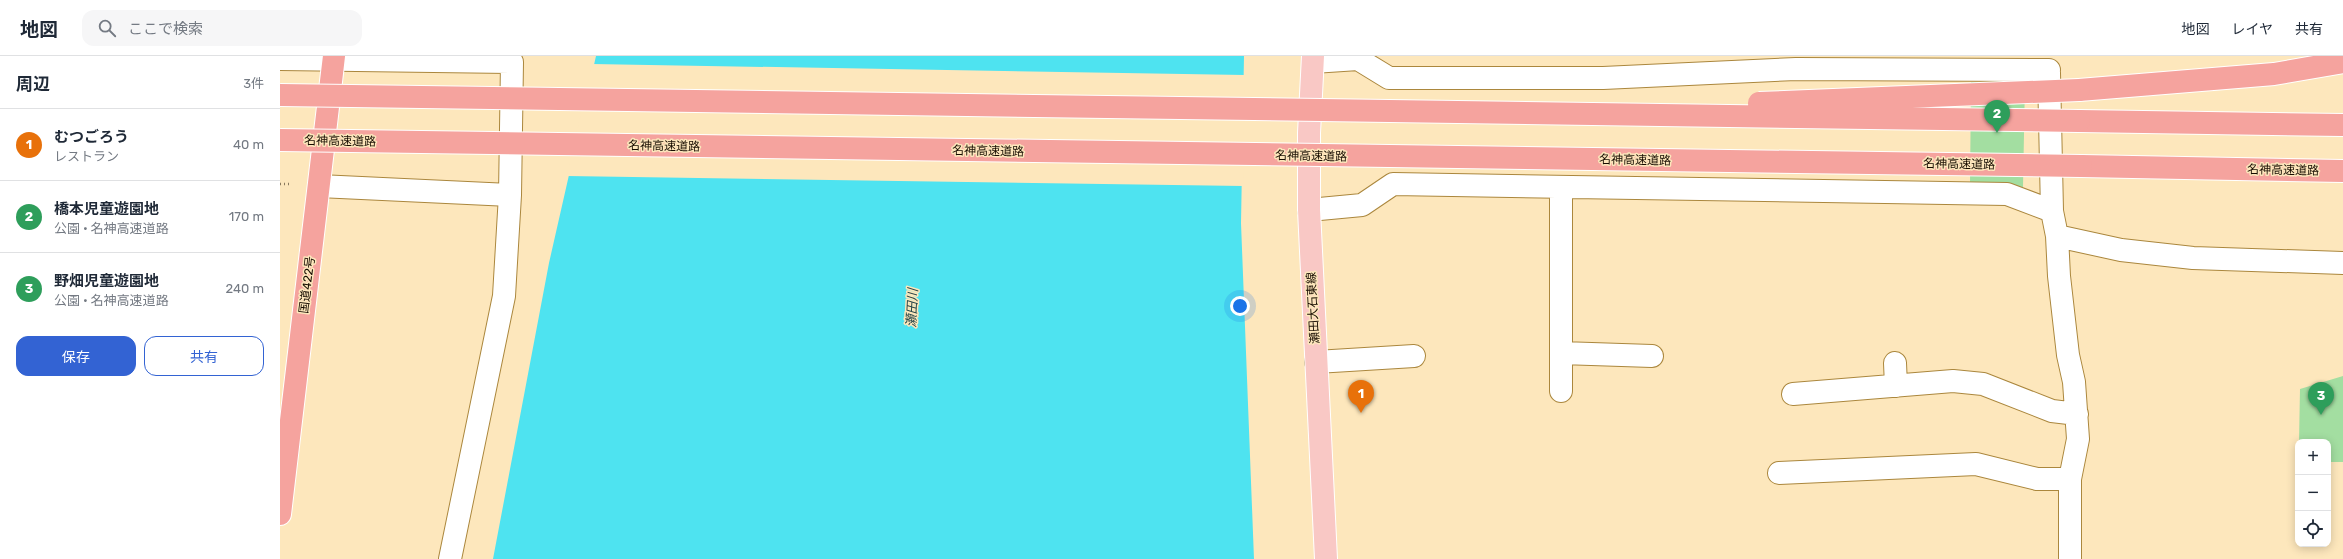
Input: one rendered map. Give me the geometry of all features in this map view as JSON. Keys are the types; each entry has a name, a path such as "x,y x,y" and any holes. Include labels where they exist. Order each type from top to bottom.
{"highway":[{"name":"国道422号","path":"280,514 334,58"},
{"path":"1496,114 2079,90 2274,74 2343,62"},
{"path":"280,95 1496,114 2343,125"},
{"name":"名神高速道路","path":"280,140 2343,170"}],"main road":[{"name":"瀬田大石東線","path":"1313,59 1309,133 1309,210 1326,559"}],"street":[{"path":"280,59 334,58 512,62 510,195 504,296 450,559"},
{"path":"1313,59 1358,59 1389,78 1603,78 1796,69 2051,63 2052,210 2057,236 2059,276 2068,355 2074,382 2078,439 2070,478 2070,559"},
{"path":"1309,210 1362,205 1393,184 2007,194 2052,210"},
{"path":"319,186 510,195"},
{"path":"1560,391 1562,187"},
{"path":"2057,236 2121,250 2194,258 2343,263"},
{"path":"1560,353 1652,356"},
{"path":"1316,362 1414,356"},
{"path":"1895,362 1896,386"},
{"path":"1803,387 1896,386 1953,381 1983,384 2052,411 2076,414"},
{"path":"1780,473 1976,464 2037,479 2070,478"}],"green space":[{"path":"2025,81 2023,187 1970,184 1971,82"},
{"path":"2343,376 2343,462 2331,462 2331,439 2299,439 2300,389"}],"water":[{"name":"瀬田川","path":"596,56 1244,56 1241,223 1254,559 493,559 549,263"}],"pier":[{"path":"592,64 1245,75 1243,186 567,176"}],"place":[{"name":"橋本児童遊園地","path":"1997,133"},
{"name":"むつごろう","path":"1361,413"},
{"name":"野畑児童遊園地","path":"2321,415"}]}
